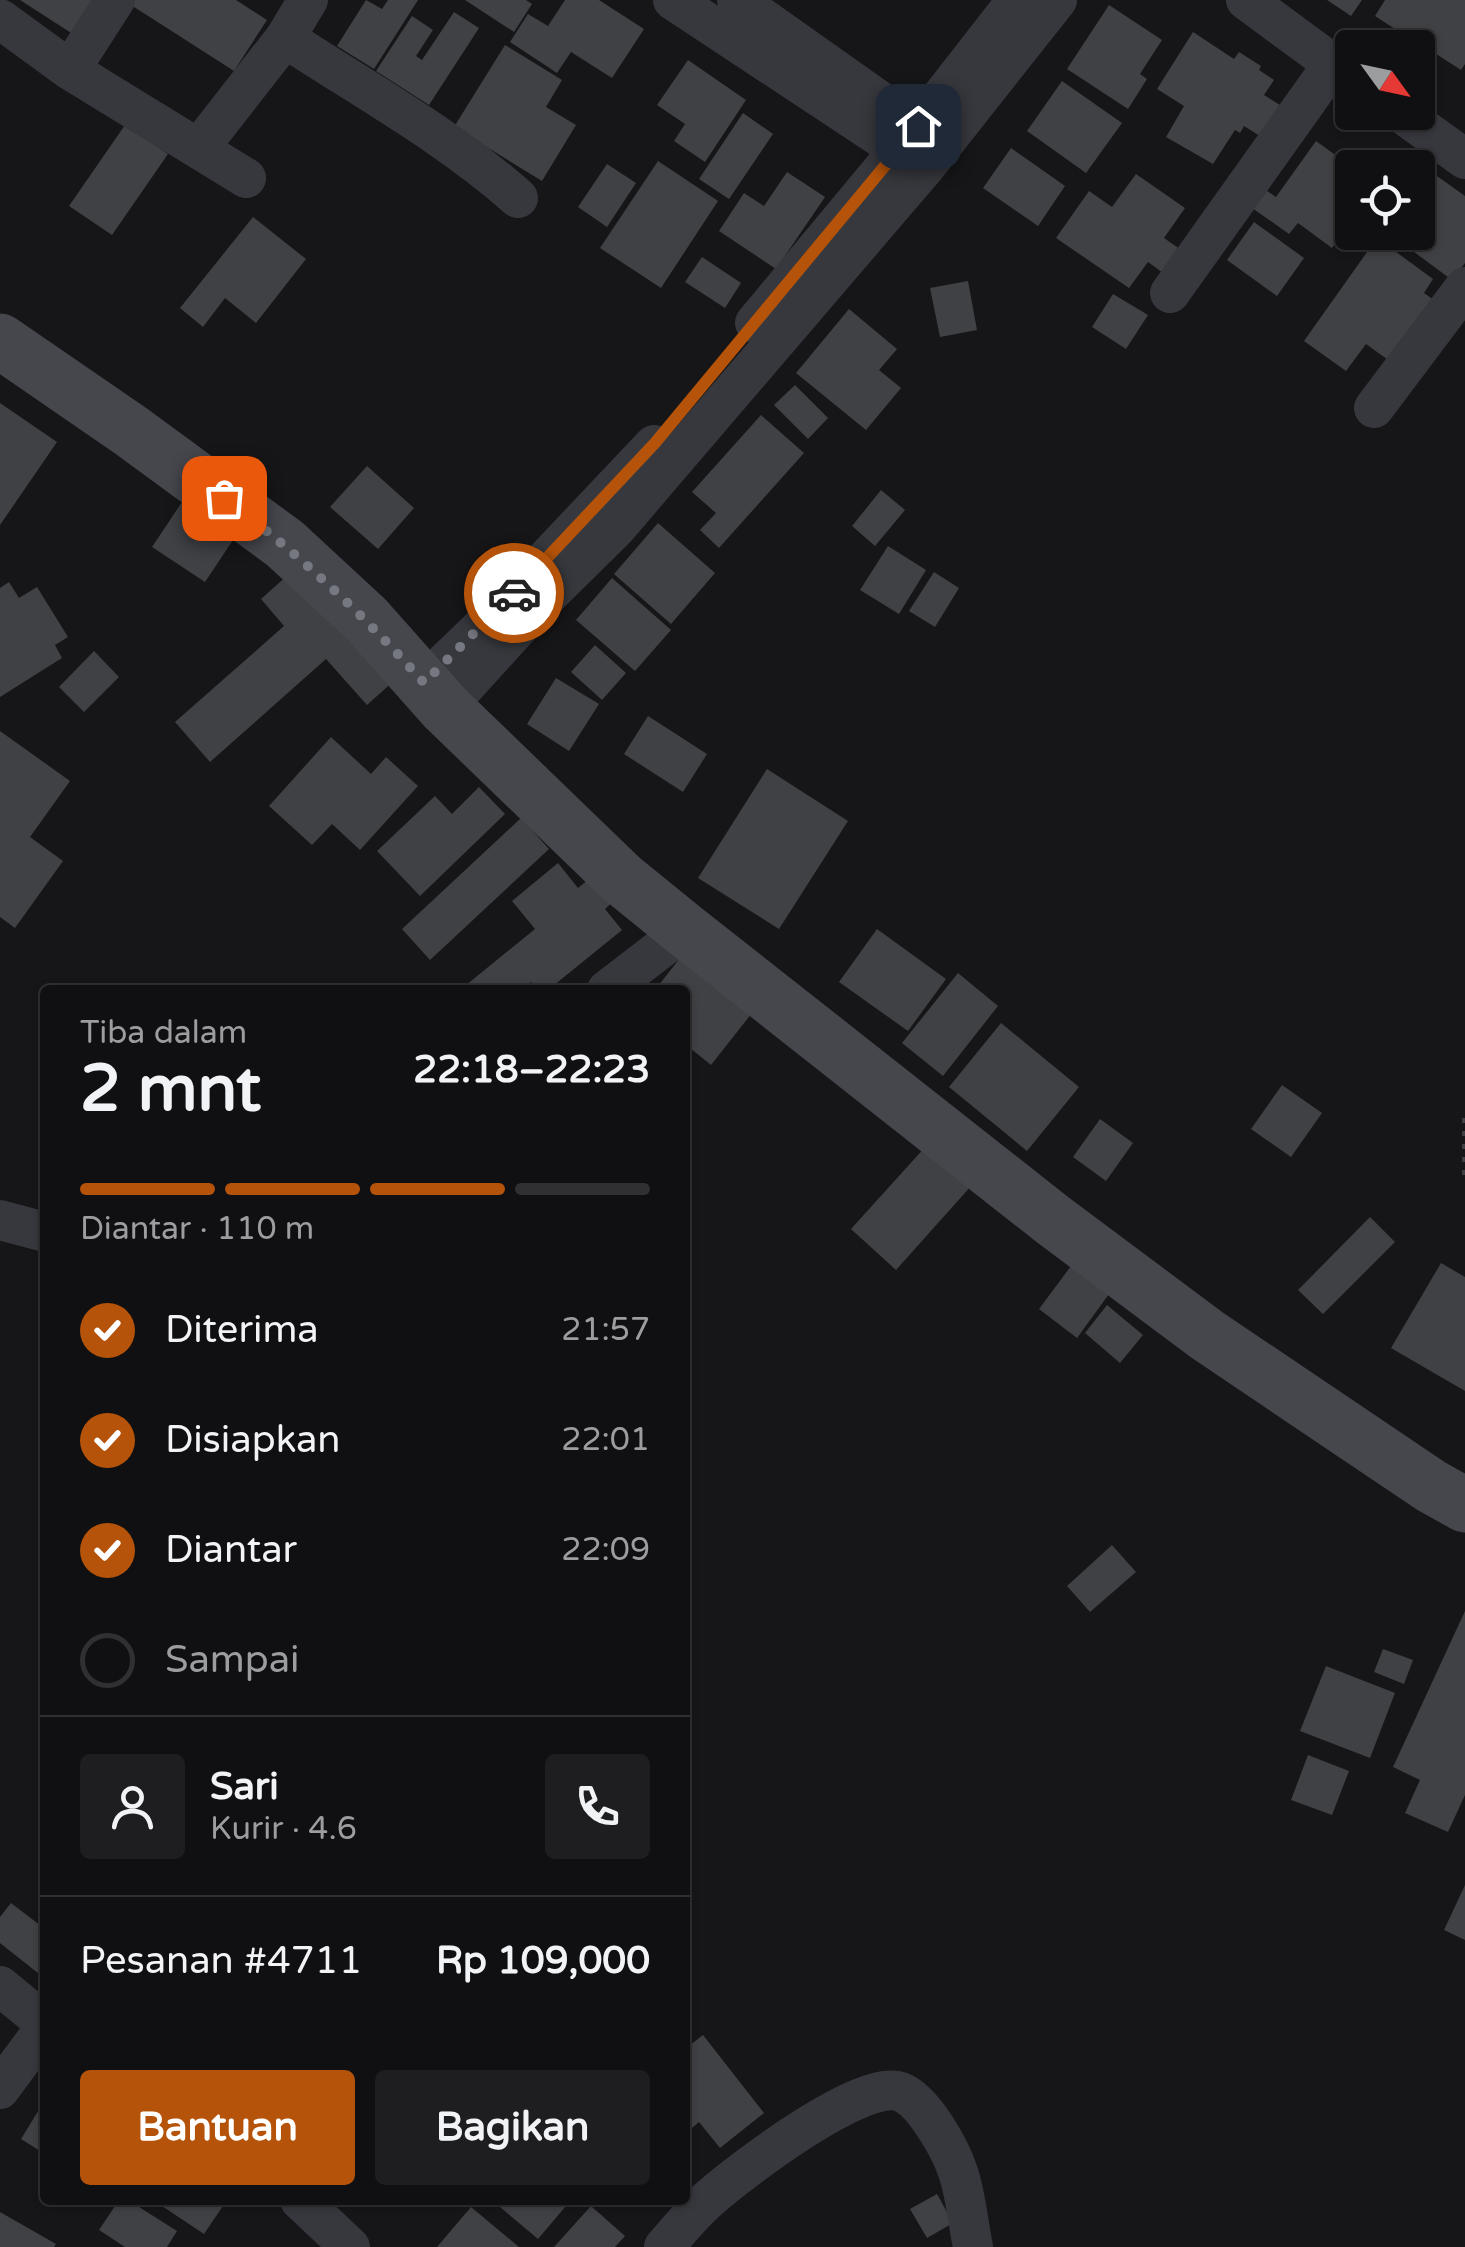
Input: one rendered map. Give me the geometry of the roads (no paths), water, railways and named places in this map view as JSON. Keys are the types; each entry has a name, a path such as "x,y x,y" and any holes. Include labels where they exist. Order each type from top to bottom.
{"main road":[{"path":"0,341 285,544 366,619 435,696 621,878 686,930 1038,1208 1207,1335 1431,1486 1465,1504"}],"street":[{"path":"70,70 115,0"},
{"path":"199,148 285,38 308,0"},
{"path":"673,0 921,147"},
{"path":"738,0 921,147"},
{"path":"921,147 1017,0"},
{"path":"435,696 544,599 616,528 665,451 921,147 1057,0"},
{"path":"1246,0 1335,56"},
{"path":"1289,0 1335,50"},
{"path":"0,19 70,70 246,178"},
{"path":"285,38 432,134 518,198"},
{"path":"1170,293 1335,79"},
{"path":"1435,105 1465,126"},
{"path":"1424,130 1465,160"},
{"path":"1374,408 1465,286"},
{"path":"614,985 686,930"},
{"path":"0,1220 40,1231"},
{"path":"0,1986 40,2022"},
{"path":"0,2089 40,2033"},
{"path":"664,2247 710,2197 827,2112 880,2092 900,2092 925,2112 959,2174 973,2247"},
{"path":"305,2205 350,2247"}]}
